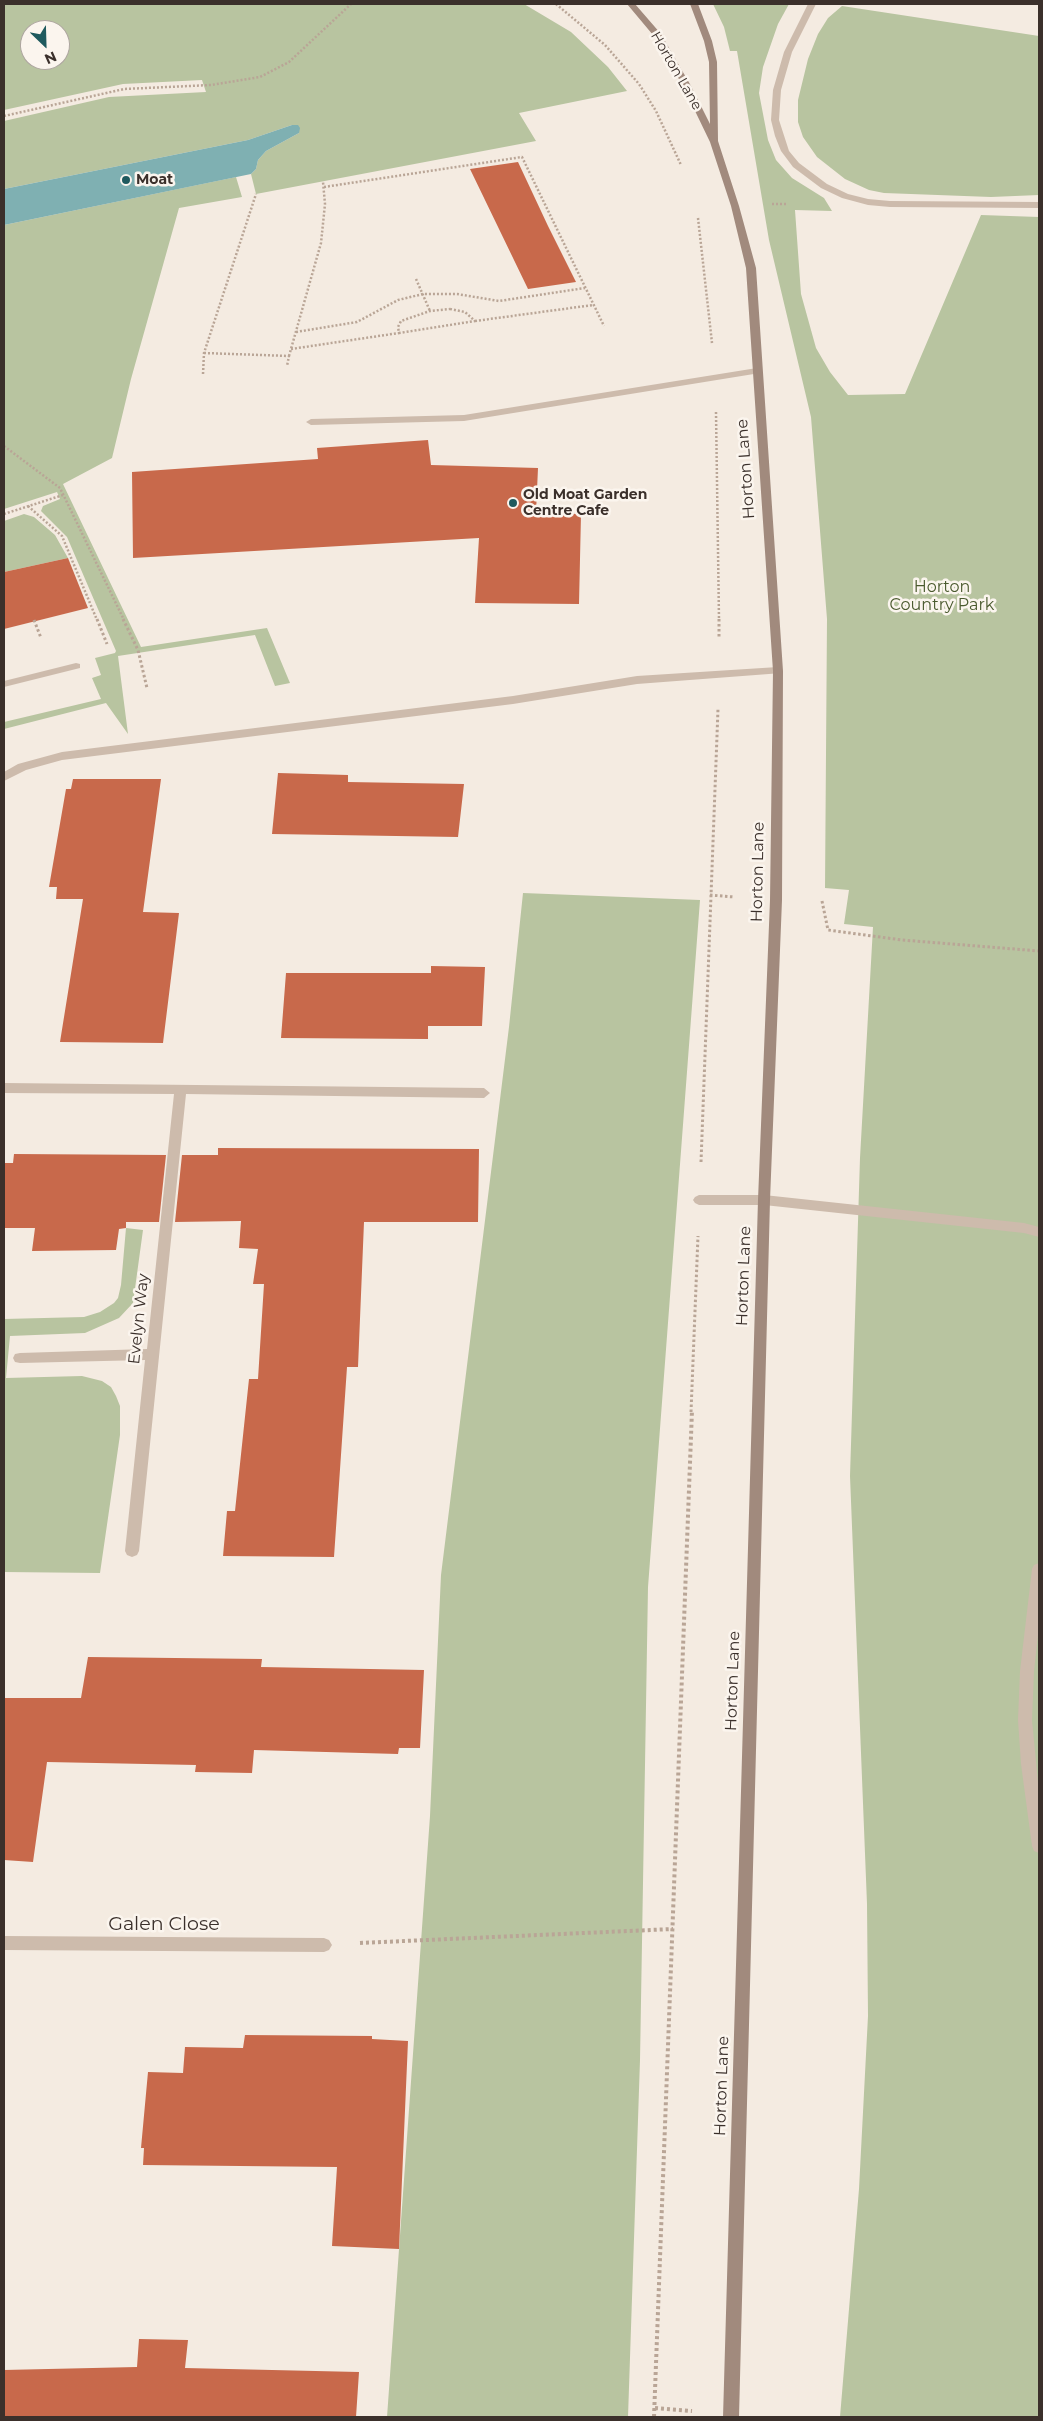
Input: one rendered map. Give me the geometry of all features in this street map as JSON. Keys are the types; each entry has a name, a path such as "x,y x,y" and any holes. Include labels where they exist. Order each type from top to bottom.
{"street":[{"name":"Horton Lane","path":"631,4 656,34 687,86 714,142 736,206 751,268 756,371 778,671 776,900 764,1200 731,2417"},
{"name":"Horton Lane","path":"694,4 708,41 713,62 714,142"},
{"path":"812,4 788,52 777,90 776,120 778,136 785,151 796,165 824,186 845,196 868,202 890,204 1039,205"},
{"path":"311,422 464,418 756,371"},
{"path":"4,684 76,666"},
{"path":"4,777 32,763 72,755 513,700 637,680 778,671"},
{"path":"4,1088 484,1093"},
{"name":"Evelyn Way","path":"132,1551 180,1091"},
{"path":"699,1200 764,1200 1024,1228 1039,1232"},
{"path":"20,1358 152,1354"},
{"path":"1039,1569 1027,1671 1025,1720 1028,1764 1039,1846"},
{"name":"Galen Close","path":"4,1944 324,1945"}],"path":[{"path":"4,116 124,89 211,85 260,77 288,62 351,4"},
{"path":"324,187 522,157 604,326"},
{"path":"287,366 320,249 325,214 323,182"},
{"path":"203,374 204,353 256,194"},
{"path":"416,279 430,311"},
{"path":"296,332 358,322 398,300 423,294 457,294 500,301 585,288"},
{"path":"291,350 594,304"},
{"path":"399,333 398,327 401,321 430,311 450,309 465,312 475,321"},
{"path":"204,353 289,356"},
{"path":"4,446 48,477 60,488 138,650 147,688"},
{"path":"4,514 63,495"},
{"path":"28,506 62,536 110,650 85,656 82,664 76,666"},
{"path":"710,895 734,897"},
{"path":"822,901 828,930 902,940 1039,951"},
{"path":"324,1945 673,1929"}],"green space":[{"path":"4,4 524,4 571,32 608,67 627,91 519,113 536,141 256,194 251,174 256,169 258,160 266,151 299,133 292,125 248,140 4,189 4,121 109,97 206,92 202,80 123,84 4,110"},
{"name":"Horton Country Park","path":"713,4 789,4 778,24 763,67 759,93 768,140 776,160 792,178 824,198 832,211 795,210 801,294 816,348 830,372 848,395 905,394 981,215 1039,217 1039,2417 840,2417 859,2189 868,2016 867,1904 850,1476 860,1158 873,927 844,924 849,890 825,888 827,619 811,417 769,240 737,51 730,51 724,27"},
{"path":"842,6 1039,36 1039,195 991,197 884,193 869,190 845,179 817,157 803,137 798,122 798,100 808,59 818,34 828,18"},
{"path":"236,177 242,197 179,208 131,379 112,458 63,484 141,647 267,628 290,683 275,686 255,635 118,656 128,734 106,703 4,729 4,722 101,699 92,678 101,675 95,658 115,653 116,651 67,537 41,511 43,506 60,499 57,492 4,509 4,225"},
{"path":"24,514 34,517 55,535 68,558 4,572 4,521"},
{"path":"523,893 700,900 648,1587 640,2060 628,2417 387,2417 430,1816 441,1575 509,1027"},
{"path":"126,1228 143,1230 133,1303 119,1318 85,1333 10,1336 6,1378 82,1376 102,1381 111,1387 116,1396 120,1406 120,1435 100,1573 4,1572 4,1319 84,1317 100,1312 114,1303 118,1298 121,1285"}],"water":[{"path":"292,125 298,125 300,128 299,133 266,151 258,160 256,169 251,174 4,225 4,189 248,140"}],"building":[{"path":"518,162 576,282 528,289 470,169"},
{"path":"428,440 431,465 538,468 536,513 581,514 579,604 475,603 479,538 133,558 132,472 318,459 317,448"},
{"path":"68,558 88,608 4,629 4,572"},
{"path":"278,773 348,775 348,782 464,784 458,837 272,834"},
{"path":"73,779 161,779 143,912 179,913 163,1043 60,1042 83,899 56,899 57,887 49,887 66,789 71,789"},
{"path":"431,966 485,967 482,1026 428,1026 428,1039 281,1038 286,973 431,973"},
{"path":"218,1148 479,1149 478,1222 364,1222 358,1367 347,1367 334,1557 223,1556 227,1511 235,1511 249,1379 258,1379 264,1284 253,1284 258,1249 239,1248 241,1221 175,1222 182,1155 218,1155"},
{"path":"14,1154 166,1155 159,1222 126,1222 126,1228 119,1229 116,1250 32,1251 35,1228 4,1228 4,1163 13,1163"},
{"path":"88,1657 262,1659 261,1667 424,1670 420,1748 399,1748 398,1754 254,1750 252,1773 195,1772 196,1765 47,1762 33,1862 4,1860 4,1698 81,1698"},
{"path":"245,2035 372,2036 372,2039 408,2041 399,2249 332,2246 337,2167 143,2165 144,2148 141,2148 148,2072 183,2073 185,2047 243,2048"},
{"path":"139,2339 188,2340 185,2368 359,2372 356,2417 4,2417 4,2370 137,2367"}],"place":[{"name":"Moat","path":"126,180"},
{"name":"Old Moat Garden Centre Cafe","path":"513,503"}]}
